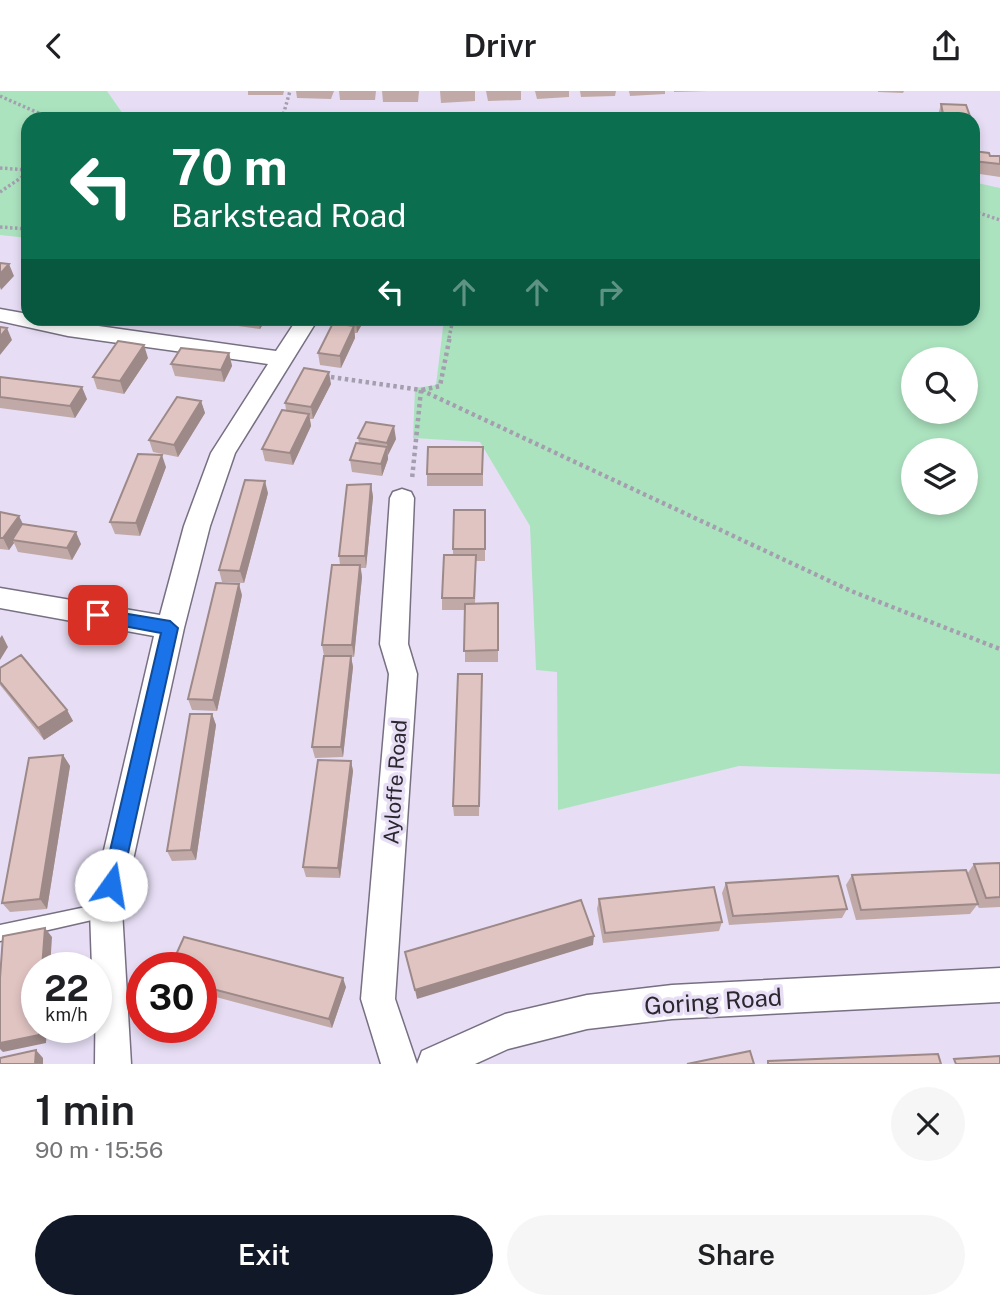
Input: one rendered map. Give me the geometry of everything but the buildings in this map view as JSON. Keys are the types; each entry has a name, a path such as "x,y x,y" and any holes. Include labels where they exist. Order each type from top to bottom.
{"street":[{"path":"0,315 21,319"},
{"path":"53,326 281,364"},
{"path":"113,1064 106,910 170,628 197,526 223,453 303,326"},
{"name":"Ayloffe Road","path":"399,1064 378,999 403,674 394,644 402,498"},
{"path":"0,598 170,628"},
{"name":"Goring Road","path":"435,1064 505,1032 587,1012 672,1002 1000,985"}],"lane":[{"path":"0,933 106,910"}],"path":[{"path":"284,112 290,91"},
{"path":"1,94 8,104 40,112"},
{"path":"0,168 21,171"},
{"path":"0,192 21,177"},
{"path":"980,213 1000,220"},
{"path":"0,227 21,228"},
{"path":"421,390 440,386 452,326"},
{"path":"281,364 421,390 851,591 1000,649"},
{"path":"402,498 410,497 421,390"}],"green space":[{"path":"0,91 107,91 122,112 21,112 21,237 0,235"},
{"path":"980,184 1000,188 1000,774 739,766 558,810 557,672 536,670 530,526 480,442 413,438 415,388 436,385 443,326 980,326"}],"route":[{"path":"98,615 170,628 111,885"}]}
